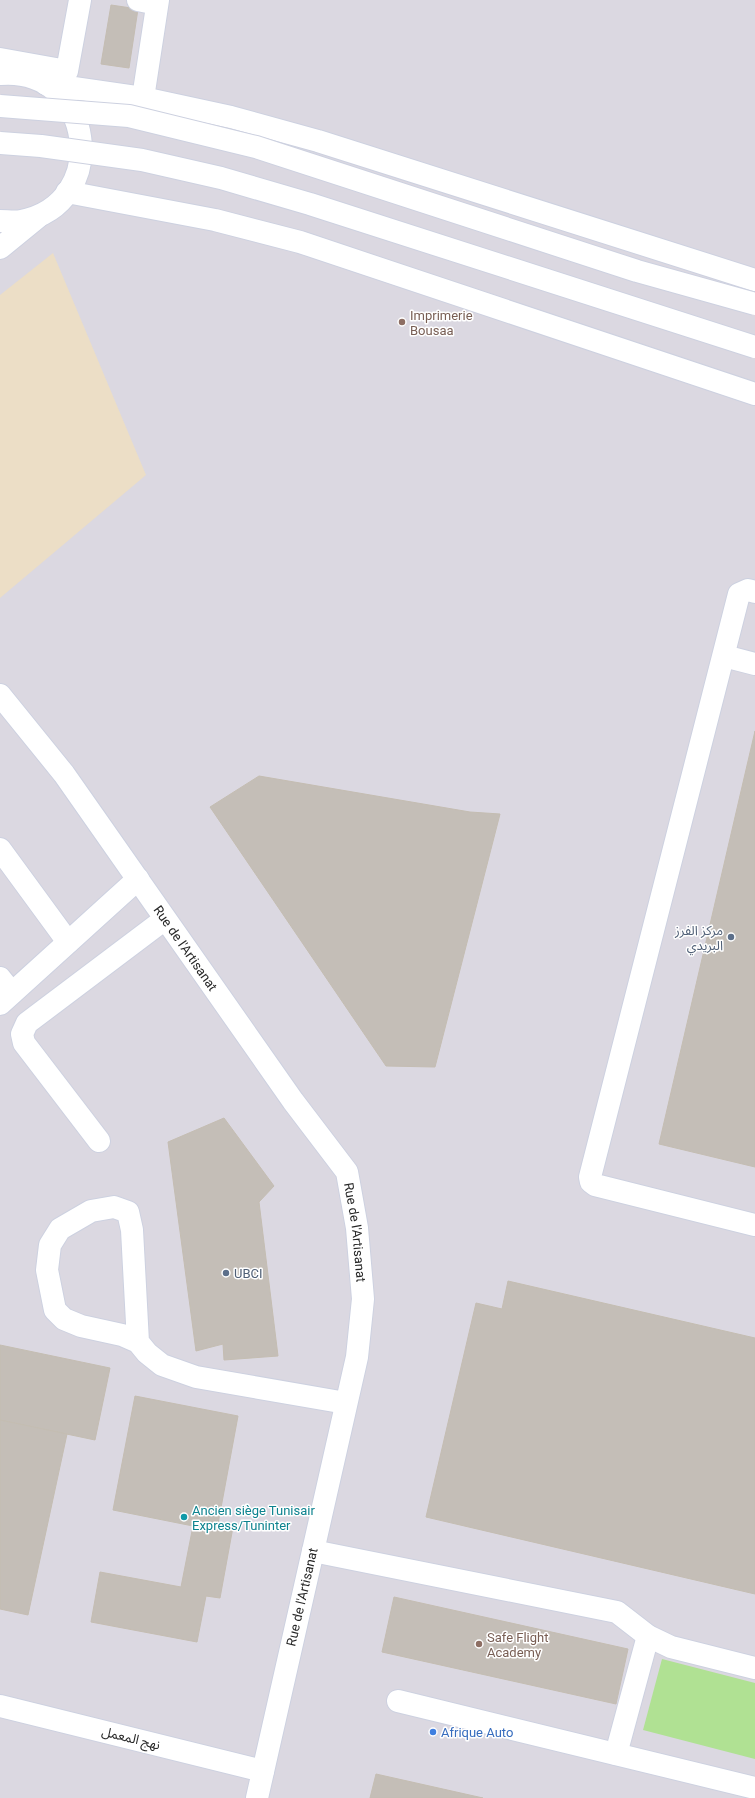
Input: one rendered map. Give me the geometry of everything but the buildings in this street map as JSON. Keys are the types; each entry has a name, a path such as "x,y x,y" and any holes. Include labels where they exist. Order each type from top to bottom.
{"street":[{"path":"0,59 67,71 80,0"},
{"path":"143,98 151,1"},
{"path":"0,74 10,73 29,76 46,84 62,97 74,114 81,134 82,154 77,174 67,192 56,204 0,248"},
{"path":"46,84 143,98 231,117 318,141 755,280"},
{"path":"0,106 129,116 256,147 637,271 755,304"},
{"path":"0,143 41,146 142,160 221,178 310,204 755,347"},
{"path":"67,192 215,220 300,242 755,394"},
{"path":"0,221 21,221 43,213"},
{"path":"755,592 748,590 739,594 590,1177 591,1182 595,1185 755,1225"},
{"path":"724,656 755,664"},
{"name":"Rue de l'Artisanat","path":"0,695 64,774 293,1101 347,1172 358,1228 363,1299 357,1357 257,1798"},
{"path":"0,849 68,942"},
{"path":"4,991 68,942 138,879"},
{"path":"99,1141 24,1044 22,1034 27,1023 165,919"},
{"path":"138,1342 132,1230 128,1212 114,1207 91,1211 60,1229 50,1245 47,1270 55,1310 64,1319 81,1326 122,1336 138,1342 162,1365 196,1377 346,1403"},
{"path":"313,1550 617,1612 648,1636 671,1647 755,1668"},
{"path":"616,1754 648,1636"},
{"path":"398,1701 755,1788"},
{"name":"نهج المعمل","path":"0,1706 263,1771"}],"shaded area":[{"path":"0,0 755,0 755,1798 0,1798"},
{"path":"53,253 146,475 0,598 0,295"}],"green space":[{"path":"662,1659 755,1683 755,1759 643,1730"}],"place":[{"name":"Imprimerie Bousaa","path":"402,322"},
{"name":"مركز الفرز البريدي","path":"731,937"},
{"name":"UBCI","path":"226,1273"},
{"name":"Ancien siège Tunisair Express/Tuninter","path":"184,1517"},
{"name":"Safe Flight Academy","path":"479,1644"},
{"name":"Afrique Auto","path":"433,1732"}]}
